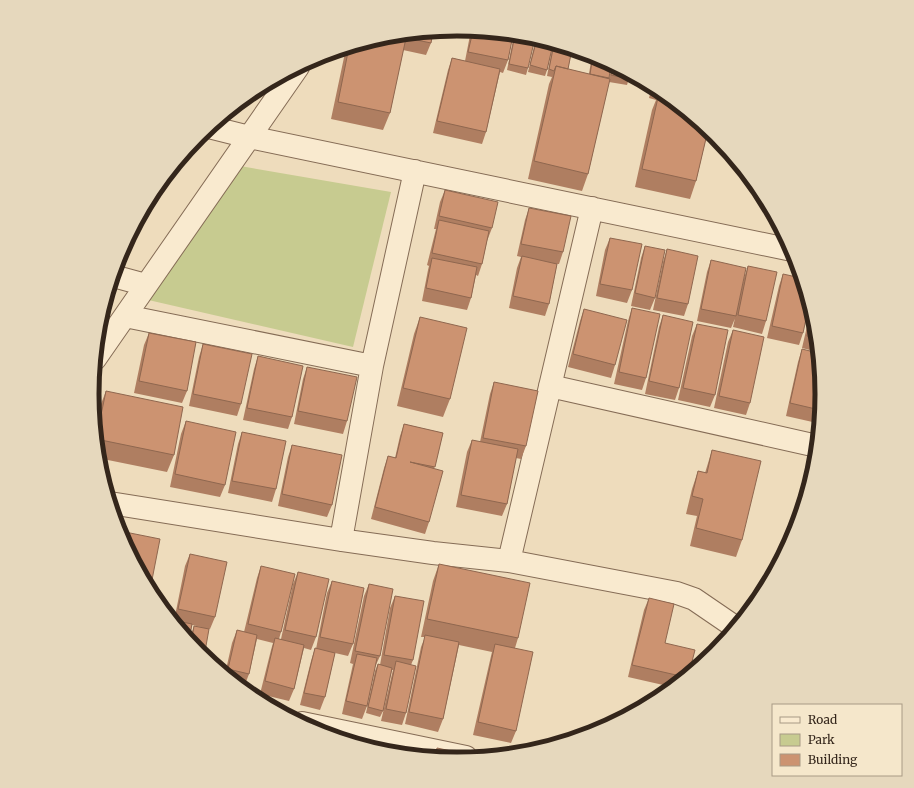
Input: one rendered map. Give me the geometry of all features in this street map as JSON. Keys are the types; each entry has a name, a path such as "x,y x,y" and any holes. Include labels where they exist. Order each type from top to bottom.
{"street":[{"path":"102,351 291,77"},
{"path":"217,129 415,172 784,248"},
{"path":"342,540 372,366 415,172"},
{"path":"509,562 592,208"},
{"path":"119,278 146,285"},
{"path":"125,316 372,366"},
{"path":"550,386 811,445"},
{"path":"116,504 342,540 509,562 677,593 694,599 731,624"},
{"path":"377,743 419,750"}],"green space":[{"path":"240,166 391,192 353,347 144,299"}],"building":[{"path":"432,37 431,43 411,39"},
{"path":"472,37 512,40 508,60 468,52"},
{"path":"406,40 390,113 338,102 348,53 364,48"},
{"path":"514,41 534,44 528,68 509,64"},
{"path":"535,45 552,49 547,70 530,65"},
{"path":"553,49 571,55 568,69 556,66 554,71 549,69"},
{"path":"452,58 500,69 486,132 437,121"},
{"path":"592,62 610,71 609,78 590,74"},
{"path":"556,66 610,79 588,174 534,161"},
{"path":"612,71 625,78 611,75"},
{"path":"658,97 675,110 706,137 696,181 642,169"},
{"path":"445,190 498,202 492,228 439,216"},
{"path":"529,208 571,216 563,252 521,244"},
{"path":"439,220 489,231 482,264 432,253"},
{"path":"610,238 642,244 632,290 600,284"},
{"path":"645,246 665,250 655,298 635,293"},
{"path":"667,249 698,256 688,304 657,298"},
{"path":"522,256 557,264 549,304 513,296"},
{"path":"432,258 477,267 471,298 426,288"},
{"path":"711,260 746,268 736,316 701,309"},
{"path":"748,266 777,272 766,321 738,315"},
{"path":"783,274 795,277 806,317 803,333 772,326"},
{"path":"632,308 660,314 646,378 619,372"},
{"path":"584,309 627,320 615,365 573,354"},
{"path":"663,315 693,322 679,388 649,381"},
{"path":"420,317 467,328 450,399 403,388"},
{"path":"697,324 728,330 715,395 683,388"},
{"path":"809,328 810,337 807,336"},
{"path":"733,330 764,337 750,403 719,396"},
{"path":"149,333 196,342 187,391 139,381"},
{"path":"203,344 252,354 241,404 193,394"},
{"path":"802,349 812,352 814,409 790,403"},
{"path":"258,356 303,366 292,417 247,408"},
{"path":"307,367 357,377 347,421 298,411"},
{"path":"494,382 538,391 526,446 483,438"},
{"path":"106,391 183,407 174,455 102,440 100,419"},
{"path":"186,421 236,432 225,485 175,474"},
{"path":"404,424 443,433 435,467 410,462 443,471 429,522 375,507 388,456 396,458"},
{"path":"242,432 286,441 276,489 232,481"},
{"path":"472,440 518,449 507,504 461,495"},
{"path":"292,445 342,455 332,505 282,494"},
{"path":"712,450 761,461 742,540 696,528 703,499 692,496 698,471 707,473"},
{"path":"127,532 160,539 152,581"},
{"path":"190,554 227,562 215,617 178,609"},
{"path":"439,564 530,583 518,638 427,619"},
{"path":"261,566 295,574 281,632 248,624"},
{"path":"298,572 329,579 316,637 285,630"},
{"path":"332,581 364,588 353,644 320,637"},
{"path":"369,584 393,589 380,656 355,651"},
{"path":"395,596 424,601 413,660 384,655"},
{"path":"649,598 674,604 665,643 695,650 691,664 678,675 632,665"},
{"path":"181,622 192,624 190,633"},
{"path":"194,626 209,629 206,648 204,647 192,635"},
{"path":"237,630 257,635 249,674 228,669"},
{"path":"425,635 459,642 443,719 409,712"},
{"path":"275,638 304,645 294,689 265,681"},
{"path":"495,644 533,652 516,731 478,722"},
{"path":"315,648 335,653 325,697 304,693"},
{"path":"357,654 377,658 367,706 346,701"},
{"path":"396,661 416,666 406,713 386,709"},
{"path":"378,664 392,668 383,711 368,707"},
{"path":"437,748 456,752 436,751"}]}
